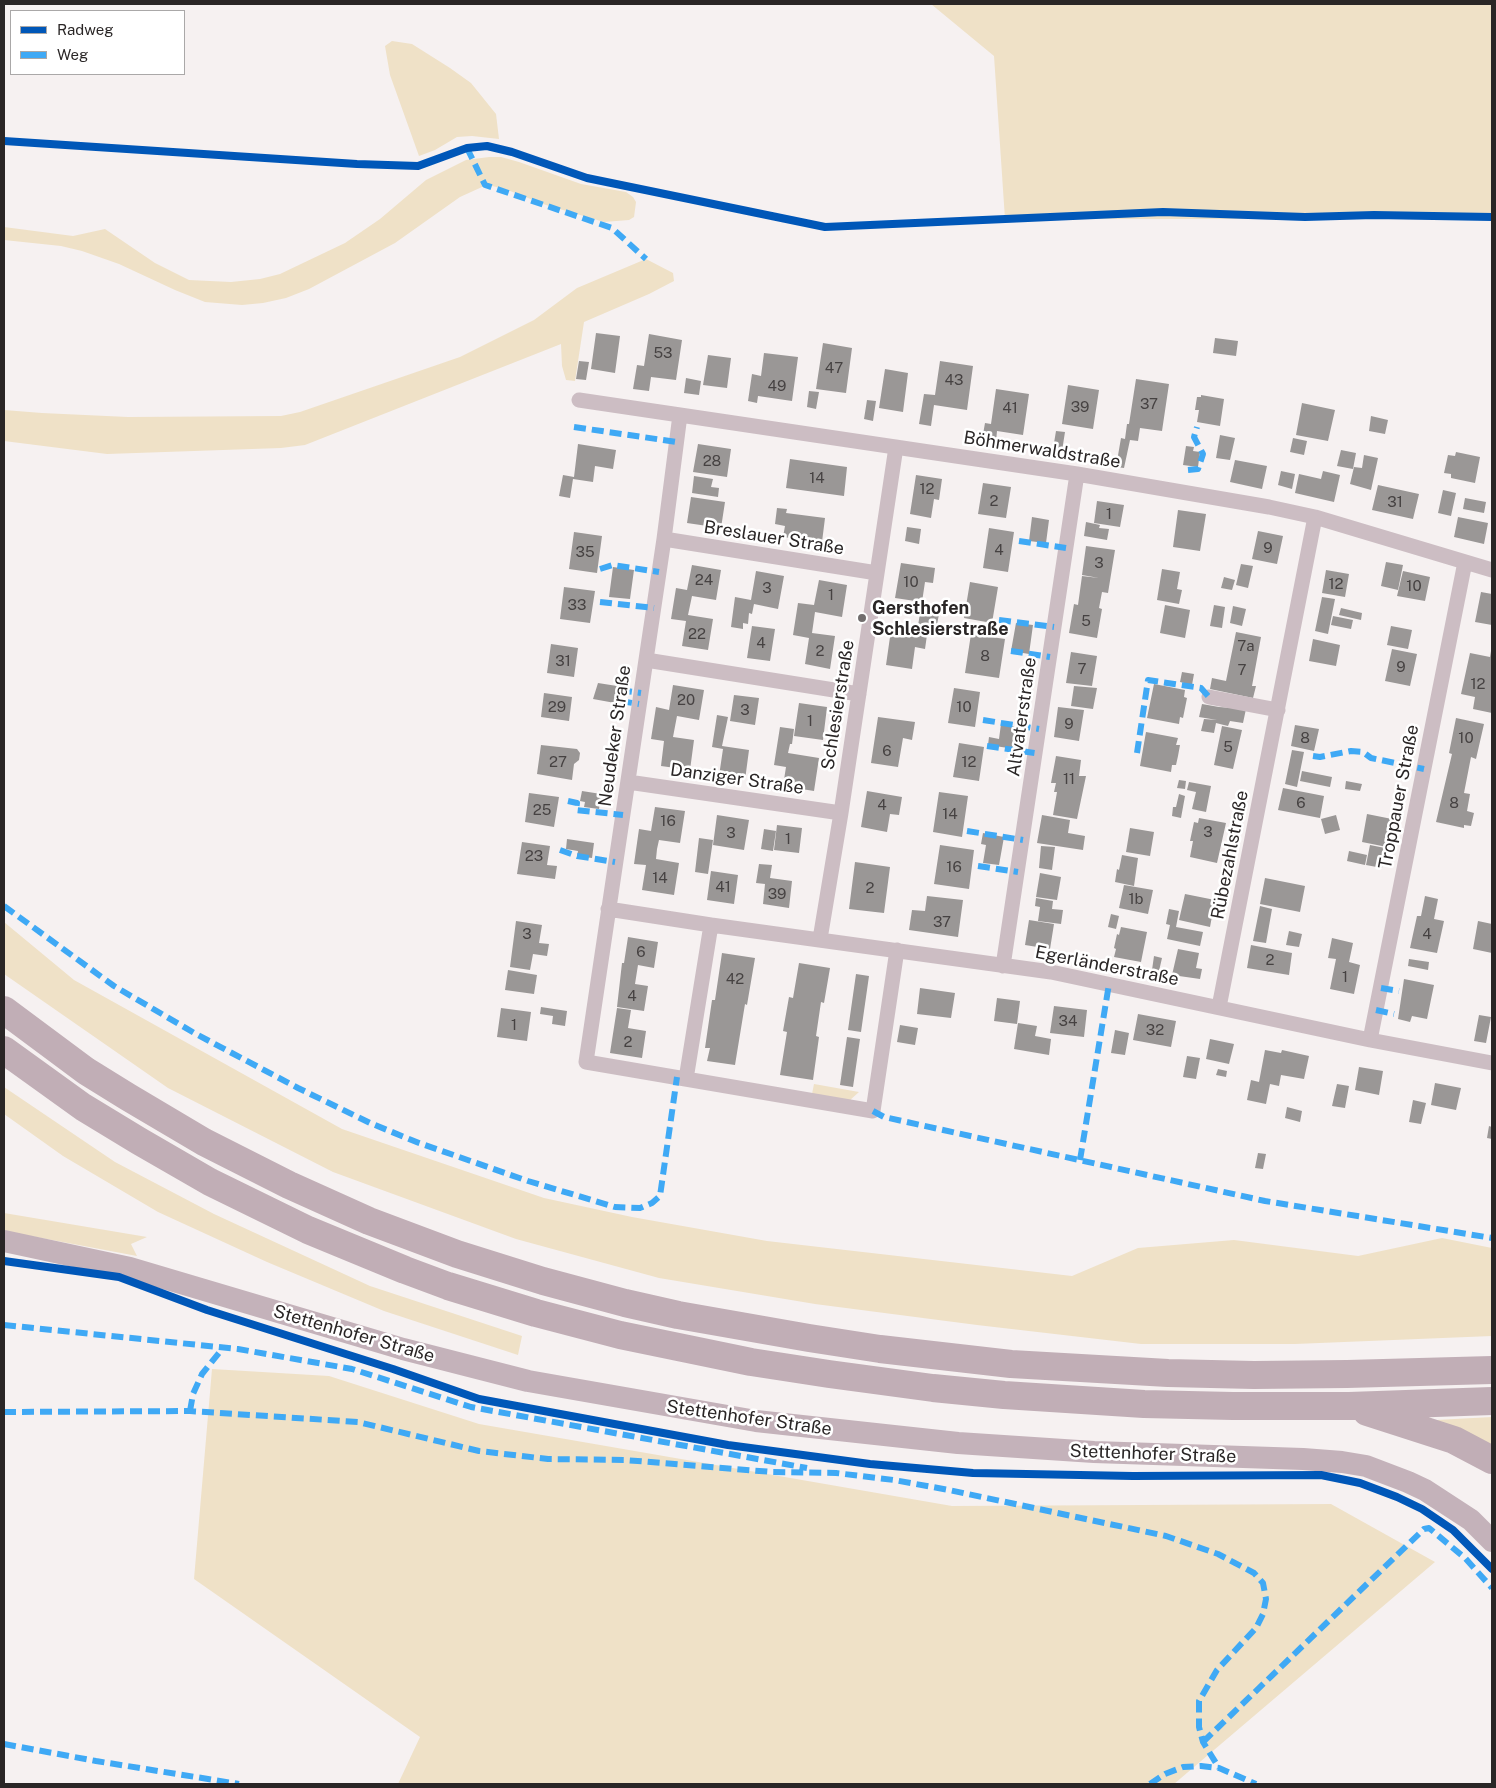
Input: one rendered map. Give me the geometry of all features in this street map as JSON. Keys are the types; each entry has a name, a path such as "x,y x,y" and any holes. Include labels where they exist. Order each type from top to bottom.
{"highway":[{"path":"4,1010 86,1071 128,1097 204,1142 289,1185 369,1221 457,1254 543,1281 625,1303 809,1338 880,1349 1011,1364 1168,1373 1348,1374 1492,1370"},
{"path":"4,1050 84,1107 210,1182 252,1204 344,1245 422,1276 536,1313 657,1343 751,1362 933,1388 1004,1395 1144,1404 1233,1406 1349,1406 1492,1401"},
{"path":"1349,1406 1454,1440 1492,1460"}],"street":[{"name":"Böhmerwaldstraße","path":"579,400 1077,474 1270,507 1315,517 1492,570"},
{"name":"Neudeker Straße","path":"680,415 664,539 586,1062 686,1079"},
{"name":"Schlesierstraße","path":"820,939 841,813 896,447"},
{"name":"Altvaterstraße","path":"1003,966 1077,474"},
{"name":"Rübezahlstraße","path":"1219,1007 1315,517"},
{"name":"Breslauer Straße","path":"664,539 877,573"},
{"name":"Troppauer Straße","path":"1370,1040 1465,562"},
{"path":"646,660 859,694"},
{"path":"1209,697 1278,710"},
{"name":"Danziger Straße","path":"628,782 841,813"},
{"name":"Egerländerstraße","path":"608,909 1052,972 1492,1064"},
{"path":"711,925 686,1079 873,1111 897,950"},
{"name":"Stettenhofer Straße","path":"4,1241 130,1268 402,1349 528,1382 709,1413 765,1422 958,1443 1094,1452 1304,1459 1366,1466 1425,1490 1471,1520 1492,1541"}],"shaded area":[{"path":"931,4 1492,4 1492,219 1005,219 994,56"},
{"path":"392,41 412,44 471,83 496,114 499,139 472,136 457,137 435,150 419,156 390,75 385,46"},
{"path":"501,157 519,162 581,184 626,192 636,202 634,217 629,220 604,222 546,205 505,189 492,186 482,187 460,197 395,243 309,289 286,298 242,305 205,302 119,264 82,251 61,246 4,240 4,227 73,236 105,229 155,263 189,280 231,282 260,279 280,274 345,243 380,219 426,180 466,160"},
{"path":"646,259 673,273 674,281 584,322 575,381 566,380 562,366 561,344 305,445 281,448 107,454 4,441 4,410 128,417 281,416 300,412 460,357 534,320 577,288"},
{"path":"4,922 74,980 342,1129 544,1198 632,1217 767,1241 1072,1276 1138,1248 1234,1240 1358,1256 1442,1238 1492,1248 1492,1336 1295,1344 1141,1344 815,1304 659,1278 516,1239 333,1172 168,1088 4,974"},
{"path":"814,1084 859,1092 849,1101 812,1094"},
{"path":"4,1087 115,1162 214,1214 370,1286 522,1336 518,1355 384,1311 267,1262 158,1212 63,1156 4,1114"},
{"path":"4,1213 147,1237 131,1244 137,1256 4,1231"},
{"path":"212,1369 329,1376 479,1424 952,1506 1331,1504 1435,1562 1174,1784 398,1784 420,1737 194,1579"},
{"path":"1492,1417 1492,1450 1436,1427 1436,1420"}],"building":[{"path":"596,333 620,336 615,373 591,369"},
{"path":"649,334 682,340 676,380 651,377 649,391 633,389 637,365 644,366"},
{"path":"1215,338 1238,341 1236,356 1213,353"},
{"path":"823,343 852,348 846,393 816,389"},
{"path":"764,353 798,357 792,401 758,396 757,403 748,401 752,374 761,376"},
{"path":"708,355 731,358 727,388 703,385"},
{"path":"579,361 589,362 586,380 576,379"},
{"path":"940,361 973,366 967,410 934,405 931,426 919,424 924,394 935,395"},
{"path":"885,369 908,373 903,412 879,408"},
{"path":"686,378 701,381 699,395 684,393"},
{"path":"1136,379 1169,384 1162,431 1140,428 1138,441 1130,440 1124,468 1116,467 1121,438 1125,439 1127,424 1129,424"},
{"path":"1068,385 1099,390 1093,429 1062,424"},
{"path":"996,389 1029,394 1023,435 997,431 996,442 982,440 985,423 991,424"},
{"path":"809,391 819,392 816,409 807,407"},
{"path":"1201,395 1224,399 1220,426 1197,422 1199,410 1195,410 1197,397 1201,397"},
{"path":"867,400 876,401 873,421 864,419"},
{"path":"1302,403 1335,410 1328,441 1296,435"},
{"path":"1371,416 1388,420 1385,434 1369,431"},
{"path":"1056,431 1065,432 1062,451 1053,449"},
{"path":"1220,435 1235,438 1230,460 1216,458"},
{"path":"1293,438 1307,441 1304,455 1290,452"},
{"path":"578,444 616,450 613,469 595,466 593,482 573,479 570,498 559,496 563,475 574,477"},
{"path":"698,444 731,449 727,477 693,472"},
{"path":"1186,446 1194,447 1193,451 1200,452 1198,467 1183,465"},
{"path":"1341,450 1356,453 1353,469 1337,466"},
{"path":"1456,452 1480,457 1475,483 1451,478 1451,474 1444,473 1448,455 1455,456"},
{"path":"1364,455 1378,458 1371,490 1350,484 1354,467 1362,468"},
{"path":"790,459 847,467 844,496 786,488"},
{"path":"1235,460 1267,466 1262,489 1230,482"},
{"path":"1281,471 1295,474 1292,489 1278,485"},
{"path":"1323,471 1340,475 1334,502 1295,493 1299,474 1321,479"},
{"path":"916,475 942,479 939,500 934,499 931,518 910,514"},
{"path":"694,476 713,479 711,487 719,488 718,497 692,493"},
{"path":"983,483 1011,487 1006,518 978,514"},
{"path":"1378,485 1419,494 1413,519 1372,510"},
{"path":"1443,490 1456,493 1451,516 1438,513"},
{"path":"691,497 725,502 721,528 687,523"},
{"path":"1465,498 1486,502 1484,513 1463,509"},
{"path":"1097,501 1124,505 1120,527 1094,523"},
{"path":"777,508 787,509 786,513 825,518 822,542 783,537 785,526 775,524"},
{"path":"1178,510 1206,514 1200,551 1173,547"},
{"path":"1032,517 1049,520 1046,543 1029,541"},
{"path":"1458,517 1488,523 1484,544 1454,537"},
{"path":"1086,522 1100,525 1099,528 1109,529 1107,540 1084,536"},
{"path":"907,527 921,529 919,544 905,541"},
{"path":"989,528 1014,532 1008,572 983,568"},
{"path":"1258,531 1283,536 1277,564 1252,559"},
{"path":"574,532 602,536 597,573 569,569"},
{"path":"1086,546 1115,550 1108,593 1102,592 1099,608 1102,609 1097,638 1069,633 1074,604 1078,605 1082,576 1099,578 1082,575"},
{"path":"1386,562 1403,565 1398,590 1381,586"},
{"path":"901,563 935,568 933,583 925,582 922,602 895,598"},
{"path":"1241,564 1253,566 1248,588 1236,585"},
{"path":"692,565 721,570 716,600 692,596 688,615 713,619 708,650 682,646 686,621 671,619 676,588 687,590"},
{"path":"613,567 634,570 630,599 609,597"},
{"path":"1162,569 1180,572 1177,589 1182,590 1179,604 1157,600"},
{"path":"1326,570 1349,574 1345,597 1322,593"},
{"path":"756,571 784,576 778,609 754,604 752,614 749,613 748,624 743,623 743,629 731,627 735,597 751,600"},
{"path":"1403,571 1430,577 1425,601 1397,596"},
{"path":"1224,577 1235,580 1232,590 1221,588"},
{"path":"819,580 847,585 842,617 815,612 812,633 835,636 830,669 805,664 809,638 793,635 798,603 814,605"},
{"path":"970,582 998,587 992,623 964,618"},
{"path":"564,587 595,591 590,623 560,619"},
{"path":"1481,592 1492,594 1492,625 1475,622"},
{"path":"1322,597 1335,599 1328,634 1315,631"},
{"path":"1165,605 1190,610 1185,638 1160,633"},
{"path":"1214,605 1225,607 1222,628 1210,626"},
{"path":"1233,606 1246,609 1242,626 1230,623"},
{"path":"921,607 940,609 935,635 917,632"},
{"path":"1341,608 1362,613 1361,620 1339,615"},
{"path":"1333,616 1353,620 1351,629 1331,625"},
{"path":"1016,623 1033,625 1029,654 1011,651"},
{"path":"752,626 775,629 770,661 747,658"},
{"path":"1391,626 1412,630 1408,649 1387,645"},
{"path":"891,630 927,635 925,649 915,647 912,669 886,665"},
{"path":"1236,632 1261,637 1252,686 1256,686 1253,698 1210,689 1212,678 1226,681"},
{"path":"971,634 1005,639 999,678 965,673"},
{"path":"1313,639 1340,645 1336,666 1309,661"},
{"path":"551,644 578,648 574,677 547,673"},
{"path":"1392,649 1417,654 1410,686 1385,681"},
{"path":"1491,651 1492,713 1473,709 1475,697 1461,694 1470,653 1490,657"},
{"path":"1071,652 1097,656 1092,686 1066,683"},
{"path":"1182,672 1194,674 1192,685 1180,682"},
{"path":"598,683 617,686 615,703 593,699"},
{"path":"1154,684 1185,690 1184,697 1187,698 1183,718 1180,717 1179,724 1147,718"},
{"path":"673,685 704,690 699,720 677,716 673,737 694,740 690,770 661,766 664,741 651,739 656,707 669,710"},
{"path":"1074,686 1097,688 1093,709 1071,706"},
{"path":"954,688 980,692 975,727 948,723"},
{"path":"544,693 572,697 569,721 541,717"},
{"path":"734,695 759,698 755,725 730,721"},
{"path":"799,703 827,707 823,740 794,736"},
{"path":"1202,704 1246,709 1243,723 1230,721 1228,726 1216,723 1214,733 1201,731 1204,719 1217,720 1199,717"},
{"path":"1058,707 1084,710 1079,741 1054,737"},
{"path":"717,715 728,717 722,746 749,750 745,780 719,776 723,749 712,747"},
{"path":"878,717 915,722 912,740 903,738 898,767 871,763"},
{"path":"1456,718 1484,724 1476,759 1471,757 1464,793 1470,794 1467,811 1474,813 1471,826 1464,825 1464,828 1436,822 1452,754 1449,753"},
{"path":"1001,724 1018,727 1015,749 988,745 989,737 999,739"},
{"path":"1295,725 1319,729 1314,751 1291,746"},
{"path":"1222,726 1242,730 1233,769 1214,765"},
{"path":"780,727 794,729 792,744 790,744 788,753 819,758 814,791 783,786 786,767 774,765"},
{"path":"1146,732 1178,738 1176,745 1180,745 1178,756 1176,765 1172,765 1171,772 1140,766"},
{"path":"959,743 984,747 979,781 953,777"},
{"path":"541,745 577,749 580,753 579,760 574,764 572,780 537,774"},
{"path":"1292,750 1304,752 1297,787 1285,784"},
{"path":"1056,756 1081,760 1079,776 1086,776 1077,819 1053,815 1057,792 1054,792 1056,783 1051,783"},
{"path":"1302,771 1332,777 1330,787 1300,781"},
{"path":"1179,780 1186,781 1185,789 1177,788"},
{"path":"1346,781 1362,784 1360,791 1345,789"},
{"path":"1189,782 1211,786 1206,812 1192,809 1196,792 1187,790"},
{"path":"1283,788 1324,796 1320,818 1278,810"},
{"path":"582,791 601,794 599,809 584,807 585,802 580,801"},
{"path":"867,791 902,797 899,815 890,814 887,832 861,827"},
{"path":"939,792 968,796 962,837 933,832"},
{"path":"529,793 559,797 554,827 525,822"},
{"path":"1179,794 1185,796 1181,818 1172,816 1173,807 1176,807"},
{"path":"655,807 685,811 680,843 659,840 657,849 656,859 679,863 674,895 642,890 646,865 634,864 639,829 651,831"},
{"path":"1367,814 1392,819 1387,847 1362,842"},
{"path":"717,815 749,820 744,850 713,845"},
{"path":"1042,815 1070,820 1068,833 1085,836 1083,850 1037,843"},
{"path":"1336,815 1340,830 1325,834 1321,819"},
{"path":"1199,818 1226,823 1217,863 1190,857 1193,841 1190,841 1194,822 1198,823"},
{"path":"777,825 802,828 799,853 774,850"},
{"path":"1130,828 1154,832 1150,856 1126,852"},
{"path":"764,829 776,831 773,851 761,849"},
{"path":"983,833 1004,837 999,865 983,863 986,845 981,844"},
{"path":"699,838 713,840 708,874 695,872"},
{"path":"567,839 594,843 592,858 577,856 578,851 566,849"},
{"path":"522,842 550,846 547,865 557,866 555,879 517,874"},
{"path":"940,845 974,850 969,889 934,884"},
{"path":"1370,845 1385,848 1382,868 1366,865"},
{"path":"1041,846 1055,847 1052,870 1039,868"},
{"path":"1349,851 1367,855 1365,865 1347,861"},
{"path":"1122,855 1138,858 1134,886 1115,882"},
{"path":"855,862 890,867 884,913 849,909"},
{"path":"759,864 772,865 770,878 792,881 789,908 763,904 765,884 756,883"},
{"path":"711,871 738,875 734,904 707,900"},
{"path":"1040,873 1061,877 1057,900 1036,897"},
{"path":"1265,878 1305,886 1300,912 1260,904"},
{"path":"1124,885 1153,890 1148,914 1119,908"},
{"path":"1185,894 1215,900 1210,927 1179,920"},
{"path":"927,896 963,900 958,937 909,930 912,910 925,911"},
{"path":"1425,896 1438,899 1434,919 1444,921 1437,953 1410,948 1417,916 1421,916"},
{"path":"1036,898 1053,901 1052,909 1063,910 1061,924 1038,921 1040,907 1035,906"},
{"path":"1260,906 1272,909 1266,943 1253,941"},
{"path":"1169,909 1179,911 1176,927 1203,932 1200,946 1167,939 1170,925 1166,924"},
{"path":"1111,914 1119,916 1116,929 1108,927"},
{"path":"1029,920 1054,924 1050,949 1025,945"},
{"path":"516,921 542,925 539,943 549,944 547,956 533,954 530,970 510,967"},
{"path":"1478,921 1492,924 1492,953 1473,949"},
{"path":"1121,927 1147,932 1141,962 1114,957 1117,934 1119,935"},
{"path":"1289,931 1302,934 1299,947 1286,945"},
{"path":"628,937 658,942 654,968 638,965 635,984 648,986 644,1011 617,1007 622,963 624,963"},
{"path":"1332,938 1353,943 1349,962 1360,965 1354,994 1330,989 1336,959 1328,958"},
{"path":"1251,945 1292,953 1289,975 1247,968"},
{"path":"1178,949 1199,953 1196,968 1202,969 1200,979 1172,975"},
{"path":"722,953 755,958 735,1065 707,1061 710,1048 705,1048 712,1000 715,1000"},
{"path":"1154,956 1162,958 1159,971 1152,970"},
{"path":"1409,959 1429,962 1428,970 1408,966"},
{"path":"799,963 830,968 824,1003 821,1002 816,1036 819,1037 813,1080 780,1075 787,1032 783,1031 789,997 793,998"},
{"path":"508,970 537,975 534,994 505,990"},
{"path":"856,974 869,976 861,1032 848,1030"},
{"path":"1404,979 1434,985 1427,1019 1412,1016 1410,1022 1398,1019"},
{"path":"920,988 955,993 951,1018 917,1014"},
{"path":"997,998 1020,1001 1017,1024 994,1021"},
{"path":"1054,1006 1087,1010 1084,1037 1050,1033"},
{"path":"541,1007 567,1011 565,1026 552,1024 553,1016 540,1014"},
{"path":"501,1008 531,1012 527,1041 497,1037"},
{"path":"617,1008 631,1010 628,1028 646,1031 642,1058 610,1053"},
{"path":"1138,1014 1176,1021 1171,1047 1133,1040"},
{"path":"1479,1015 1491,1017 1486,1043 1474,1041"},
{"path":"1018,1023 1037,1026 1035,1036 1051,1039 1049,1055 1014,1049"},
{"path":"900,1025 918,1028 915,1045 897,1042"},
{"path":"1115,1030 1129,1033 1125,1055 1111,1053"},
{"path":"847,1037 860,1039 853,1087 840,1085"},
{"path":"1210,1039 1234,1044 1229,1064 1206,1059"},
{"path":"1265,1050 1281,1053 1282,1050 1309,1056 1304,1079 1281,1075 1279,1086 1270,1084 1266,1104 1247,1100 1251,1080 1259,1082"},
{"path":"1187,1056 1200,1058 1196,1079 1183,1077"},
{"path":"1359,1067 1383,1071 1379,1095 1355,1090"},
{"path":"1218,1069 1227,1071 1226,1077 1216,1075"},
{"path":"1435,1083 1461,1088 1456,1110 1431,1105"},
{"path":"1337,1084 1349,1086 1345,1108 1332,1106"},
{"path":"1413,1100 1426,1103 1421,1124 1409,1122"},
{"path":"1287,1107 1302,1111 1300,1122 1285,1118"},
{"path":"1489,1126 1492,1127 1492,1139 1487,1138"},
{"path":"1258,1153 1266,1154 1263,1169 1255,1168"}],"marked path":[{"path":"467,148 485,185 612,228 646,259"},
{"path":"574,427 677,442"},
{"path":"1188,470 1198,469 1203,454 1194,437 1197,427"},
{"path":"1019,541 1066,548"},
{"path":"600,569 613,565 659,572"},
{"path":"600,602 654,608"},
{"path":"999,620 1054,627"},
{"path":"1011,651 1050,657"},
{"path":"1137,753 1148,680 1201,688 1209,697"},
{"path":"620,690 641,693"},
{"path":"620,701 639,704"},
{"path":"983,720 1039,729"},
{"path":"987,746 1035,753"},
{"path":"1313,756 1320,757 1351,751 1363,752 1371,758 1424,769"},
{"path":"568,801 577,803 576,810 623,815"},
{"path":"967,831 1023,840"},
{"path":"560,850 577,856 615,862"},
{"path":"978,866 1018,872"},
{"path":"4,906 114,986 196,1034 298,1088 370,1123 419,1143 528,1181 615,1207 640,1208 652,1203 660,1196 677,1077"},
{"path":"1080,1160 1109,984"},
{"path":"1381,988 1399,991"},
{"path":"1376,1010 1394,1014"},
{"path":"873,1111 884,1117 1265,1201 1492,1238"},
{"path":"4,1325 238,1349 352,1369 471,1407 807,1468"},
{"path":"190,1411 193,1394 202,1374 223,1348"},
{"path":"4,1412 190,1411 358,1422 479,1451 548,1459 625,1460 772,1472 836,1473 894,1480 949,1490 1166,1536 1218,1554 1254,1573 1263,1583 1266,1599 1263,1614 1256,1628 1217,1670 1199,1701 1199,1727 1203,1742 1219,1768"},
{"path":"1203,1742 1424,1529 1429,1528 1465,1558 1492,1588"},
{"path":"4,1744 239,1784"},
{"path":"1150,1784 1165,1774 1183,1767 1201,1766 1219,1768 1256,1784"}],"cycle path":[{"path":"4,141 357,164 418,166 467,148 487,146 512,152 587,178 825,227 1163,212 1305,217 1374,215 1492,217"},
{"path":"4,1261 119,1277 207,1310 393,1369 479,1399 728,1445 870,1464 973,1473 1133,1476 1321,1475 1360,1483 1422,1509 1453,1530 1492,1569"}],"place":[{"name":"Gersthofen Schlesierstraße","path":"862,618"}]}
